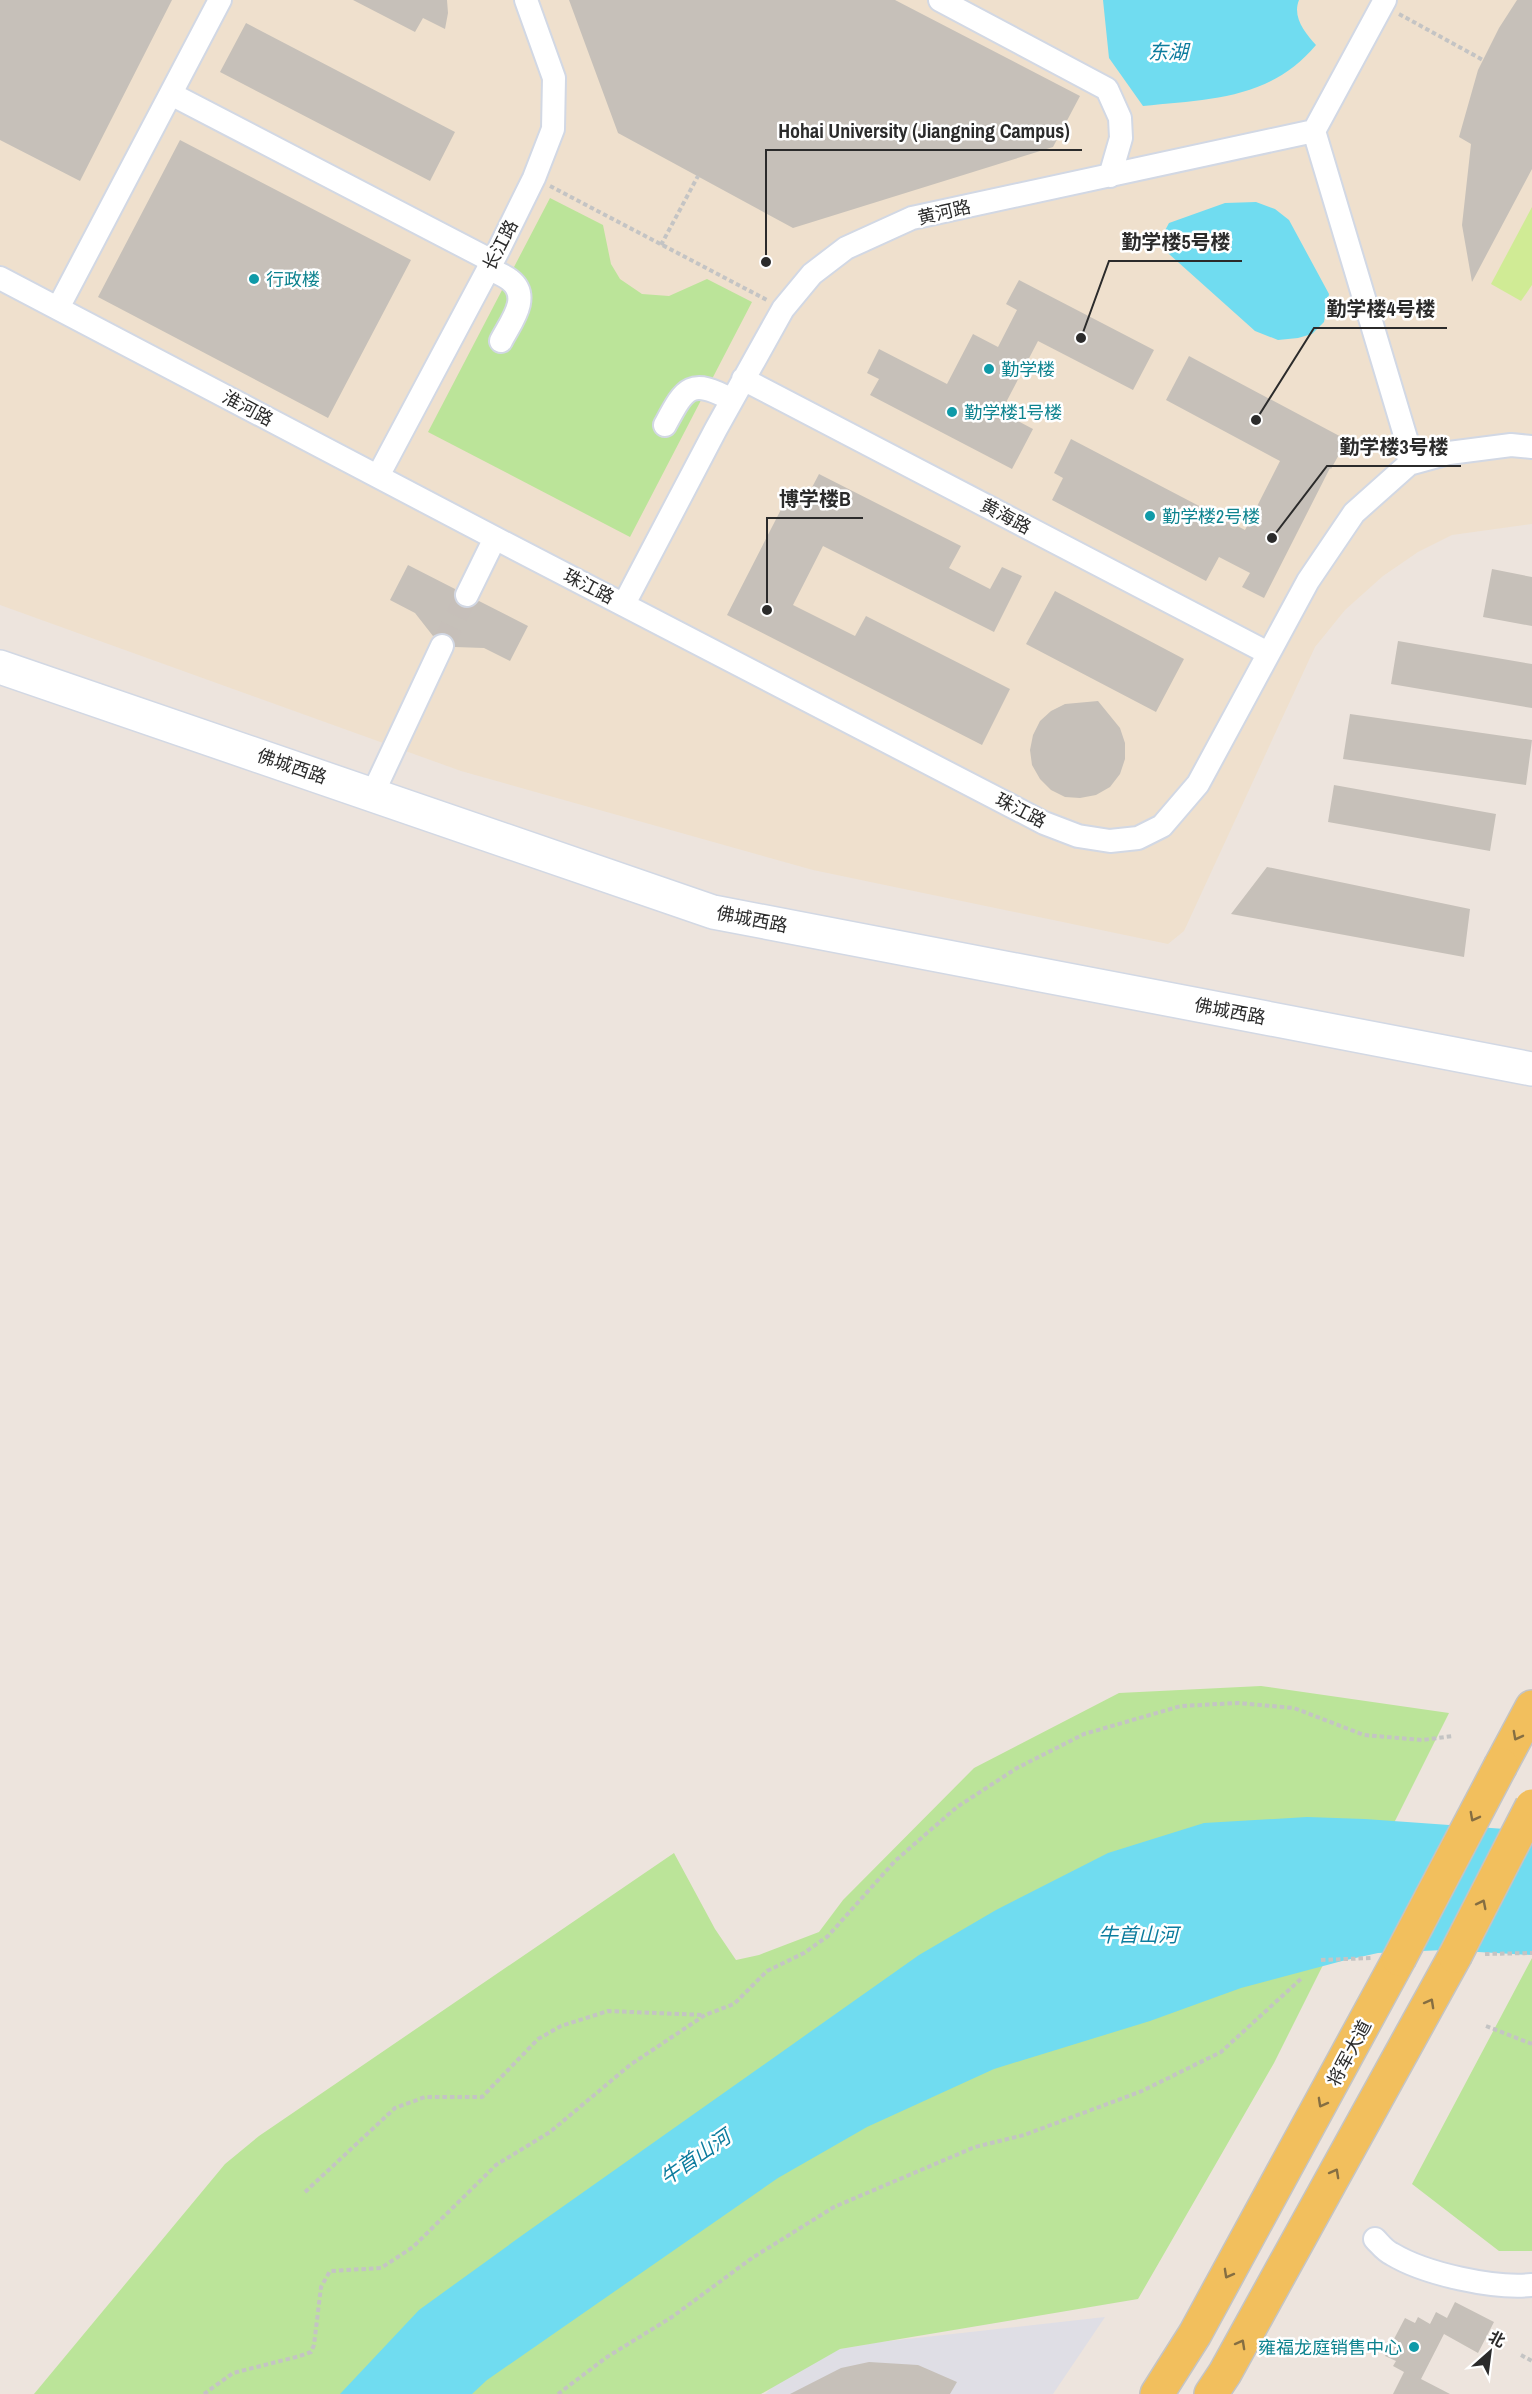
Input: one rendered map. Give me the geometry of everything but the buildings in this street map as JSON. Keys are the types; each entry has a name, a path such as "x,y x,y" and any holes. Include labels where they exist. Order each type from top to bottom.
{"main road":[{"name":"佛城西路","path":"0,667 373,793 713,912 1532,1069"},
{"name":"将军大道","path":"1157,2394 1195,2334 1399,1959 1532,1707"},
{"path":"1211,2394 1455,1956 1532,1806"}],"street":[{"path":"58,308 220,0"},
{"name":"长江路","path":"378,476 534,178 552,129 554,78 526,0"},
{"path":"940,0 1107,89 1120,118 1121,138 1110,176"},
{"path":"1384,2 1314,131 1408,445 1409,464 1449,453 1511,445 1532,447"},
{"path":"171,94 490,265 512,281 520,297 519,308 501,341"},
{"name":"黄河路","path":"624,604 743,379 783,309 812,274 846,248 912,218 1314,131"},
{"name":"淮河路","path":"0,278 495,538"},
{"name":"黄海路","path":"743,379 1268,653"},
{"path":"665,425 680,397 688,390 713,389 732,400"},
{"name":"珠江路","path":"495,538 1044,823 1078,836 1110,841 1138,838 1162,826 1198,784 1308,581 1354,513 1409,464"},
{"path":"467,595 495,538"},
{"path":"373,793 442,646"},
{"path":"1375,2239 1390,2254 1431,2271 1512,2287 1532,2285"}],"path":[{"path":"1384,2 1483,60"},
{"path":"661,245 698,176"},
{"path":"534,178 783,309"},
{"path":"204,2394 233,2373 311,2352 314,2345 321,2287 330,2271 381,2268 413,2247 496,2165 550,2132 630,2065 705,2015 734,2004 767,1971 804,1953 828,1936 895,1861 957,1807 1017,1768 1084,1734 1181,1706 1239,1703 1294,1708 1364,1735 1422,1740 1453,1736"},
{"path":"558,2394 607,2357 672,2317 752,2258 834,2206 975,2147 1024,2135 1142,2091 1221,2052 1303,1977"},
{"path":"305,2192 395,2108 425,2097 482,2097 538,2039 561,2026 608,2011 705,2015"},
{"path":"1486,2026 1532,2044"},
{"path":"1521,2355 1532,2361"}],"shaded area":[{"path":"0,0 1532,0 1532,524 1452,535 1418,552 1383,576 1345,610 1315,647 1184,931 1168,944 813,870 461,771 0,605"},
{"path":"1105,2317 1053,2394 765,2394 791,2370 840,2349 880,2342"}],"green space":[{"path":"550,198 603,225 611,264 620,279 642,294 669,296 707,279 752,302 630,537 428,432"},
{"path":"1532,207 1532,285 1521,301 1491,284"},
{"path":"1261,1686 1449,1713 1274,2063 1138,2299 840,2349 761,2394 34,2394 225,2164 259,2136 674,1853 715,1929 736,1960 759,1955 819,1932 843,1900 974,1768 1119,1693"},
{"path":"1532,1958 1532,2251 1499,2251 1412,2184"}],"water":[{"name":"东湖","path":"1103,0 1299,0 1298,19 1316,45 1298,63 1279,77 1258,87 1214,98 1143,106 1109,58"},
{"path":"1256,202 1275,209 1289,220 1329,294 1324,322 1312,334 1278,340 1255,331 1169,254 1161,238 1169,223 1225,203"},
{"name":"牛首山河","path":"1307,1817 1532,1831 1532,1955 1444,1950 1378,1953 1241,1988 1150,2021 994,2069 867,2127 778,2178 487,2380 472,2394 340,2394 419,2310 919,1955 996,1910 1108,1853 1204,1823"}],"tunnel":[{"path":"442,646 467,595"}],"place":[{"name":"Hohai University (Jiangning Campus)","path":"766,262"},
{"name":"行政楼","path":"254,279"},
{"name":"勤学楼5号楼","path":"1081,338"},
{"name":"勤学楼","path":"989,369"},
{"name":"勤学楼1号楼","path":"952,412"},
{"name":"勤学楼4号楼","path":"1256,420"},
{"name":"勤学楼2号楼","path":"1150,516"},
{"name":"勤学楼3号楼","path":"1272,538"},
{"name":"博学楼B","path":"767,610"},
{"name":"雍福龙庭销售中心","path":"1414,2347"}]}
